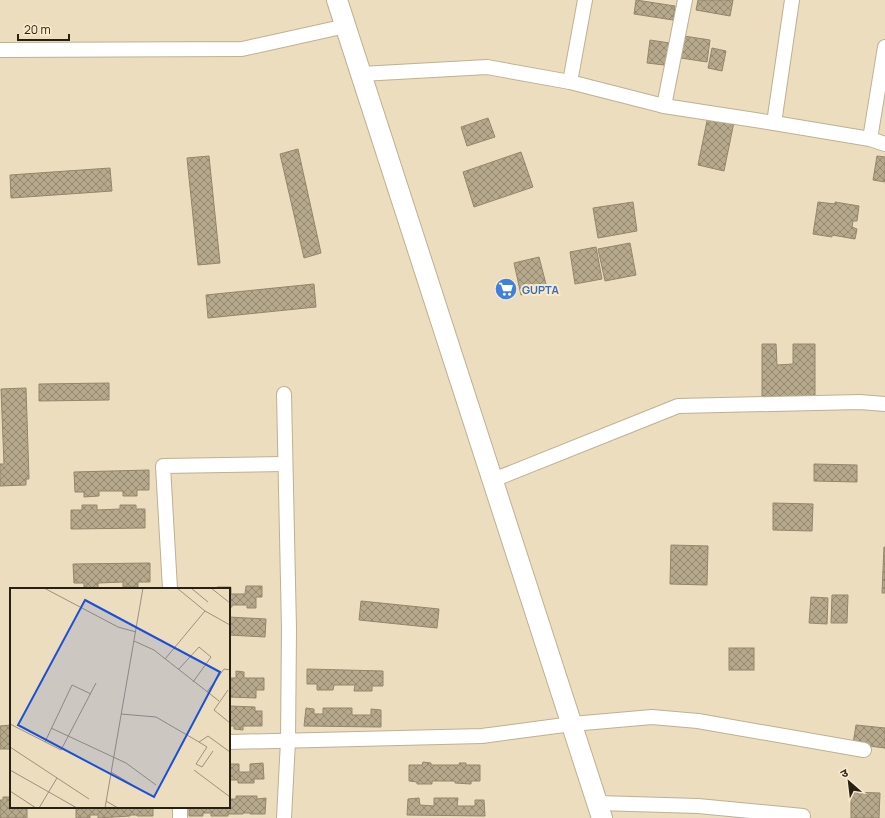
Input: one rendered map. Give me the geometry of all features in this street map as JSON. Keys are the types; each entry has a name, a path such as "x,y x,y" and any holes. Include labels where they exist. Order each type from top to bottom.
{"main road":[{"path":"337,0 600,811"}],"street":[{"path":"570,82 585,0"},
{"path":"664,106 685,0"},
{"path":"774,123 792,0"},
{"path":"0,50 242,49 346,26"},
{"path":"870,139 885,47"},
{"path":"361,74 487,67 570,82 664,106 870,139 885,144"},
{"path":"284,394 289,629 288,741 284,818"},
{"path":"493,480 678,406 860,402 885,404"},
{"path":"170,588 163,466 285,464"},
{"path":"230,742 482,736 572,724 652,717 690,720 864,750"},
{"path":"600,811 698,806 803,816"}],"building":[{"path":"636,0 675,6 673,20 634,14"},
{"path":"698,0 733,0 730,16 696,10"},
{"path":"684,36 710,40 707,62 681,58"},
{"path":"650,40 676,44 673,66 647,63"},
{"path":"712,48 726,51 722,71 708,68"},
{"path":"708,116 734,122 724,171 698,165"},
{"path":"488,118 495,137 467,146 461,127"},
{"path":"298,149 321,253 304,258 280,154"},
{"path":"521,152 533,187 474,207 463,172"},
{"path":"209,156 220,263 198,265 187,158"},
{"path":"877,156 885,157 885,182 873,180"},
{"path":"110,168 112,191 11,198 10,175"},
{"path":"633,202 637,231 598,238 593,208"},
{"path":"818,202 835,204 835,202 859,206 857,221 853,221 852,227 857,229 855,239 832,235 832,237 813,234"},
{"path":"630,243 636,275 605,281 598,249"},
{"path":"596,247 602,279 575,284 570,252"},
{"path":"539,257 547,288 521,295 514,263"},
{"path":"314,284 316,307 208,318 206,295"},
{"path":"762,344 776,344 777,365 793,364 793,344 815,344 815,397 762,397"},
{"path":"109,383 109,400 39,401 39,384"},
{"path":"26,388 29,479 26,479 26,485 0,486 0,464 4,464 1,389"},
{"path":"814,464 857,465 857,482 814,481"},
{"path":"149,470 149,490 137,490 137,496 123,496 123,491 99,491 99,496 84,497 84,492 75,492 74,472"},
{"path":"773,503 813,504 812,531 773,530"},
{"path":"82,505 97,505 97,510 120,509 120,505 136,505 136,509 145,509 145,528 71,529 71,510 82,510"},
{"path":"671,545 708,546 707,585 670,584"},
{"path":"884,547 885,593 882,593"},
{"path":"150,563 150,582 138,582 138,587 123,587 123,582 98,583 98,588 84,587 84,583 74,583 73,564"},
{"path":"246,586 262,586 262,597 256,597 256,608 247,608 247,605 232,605 232,607 230,607 230,588 217,587 231,587 231,594 245,594"},
{"path":"832,595 848,595 847,623 831,623"},
{"path":"811,597 828,598 827,624 809,623"},
{"path":"361,601 439,609 437,628 359,620"},
{"path":"230,617 266,619 265,637 230,635"},
{"path":"729,648 754,648 754,670 729,670"},
{"path":"307,669 383,671 383,686 372,686 372,691 354,691 355,685 334,685 333,690 317,690 317,684 307,684"},
{"path":"236,671 244,672 244,678 264,678 264,690 256,690 256,698 230,697 230,678 236,678"},
{"path":"230,706 255,707 255,711 262,711 262,726 243,726 243,730 234,729 234,726 230,726"},
{"path":"306,708 314,709 314,714 323,714 323,708 352,708 352,715 371,715 371,709 381,710 381,727 304,726"},
{"path":"10,725 10,749 0,749 0,726"},
{"path":"856,725 885,728 885,748 853,744"},
{"path":"423,762 431,763 431,765 460,765 459,763 466,763 466,765 480,765 480,781 471,781 471,784 455,783 455,781 432,781 432,784 417,784 417,782 409,781 409,765 422,765"},
{"path":"263,763 264,779 254,779 254,783 238,783 238,780 230,780 230,764 239,764 239,772 250,772 250,764"},
{"path":"851,792 880,793 879,818 851,818"},
{"path":"236,796 257,796 257,799 266,798 265,814 243,813 228,814 228,816 211,816 211,813 203,813 203,816 189,816 189,808 230,808 230,799 236,799"},
{"path":"3,797 10,797 10,808 27,808 27,818 0,818 0,800 3,800"},
{"path":"419,798 420,805 434,806 434,798 458,798 457,806 475,806 475,800 484,800 485,816 407,815 408,799"},
{"path":"76,808 153,808 153,816 130,815 98,818 98,815 90,815 90,818 76,818"}],"place":[{"name":"GUPTA","path":"506,289"}]}
